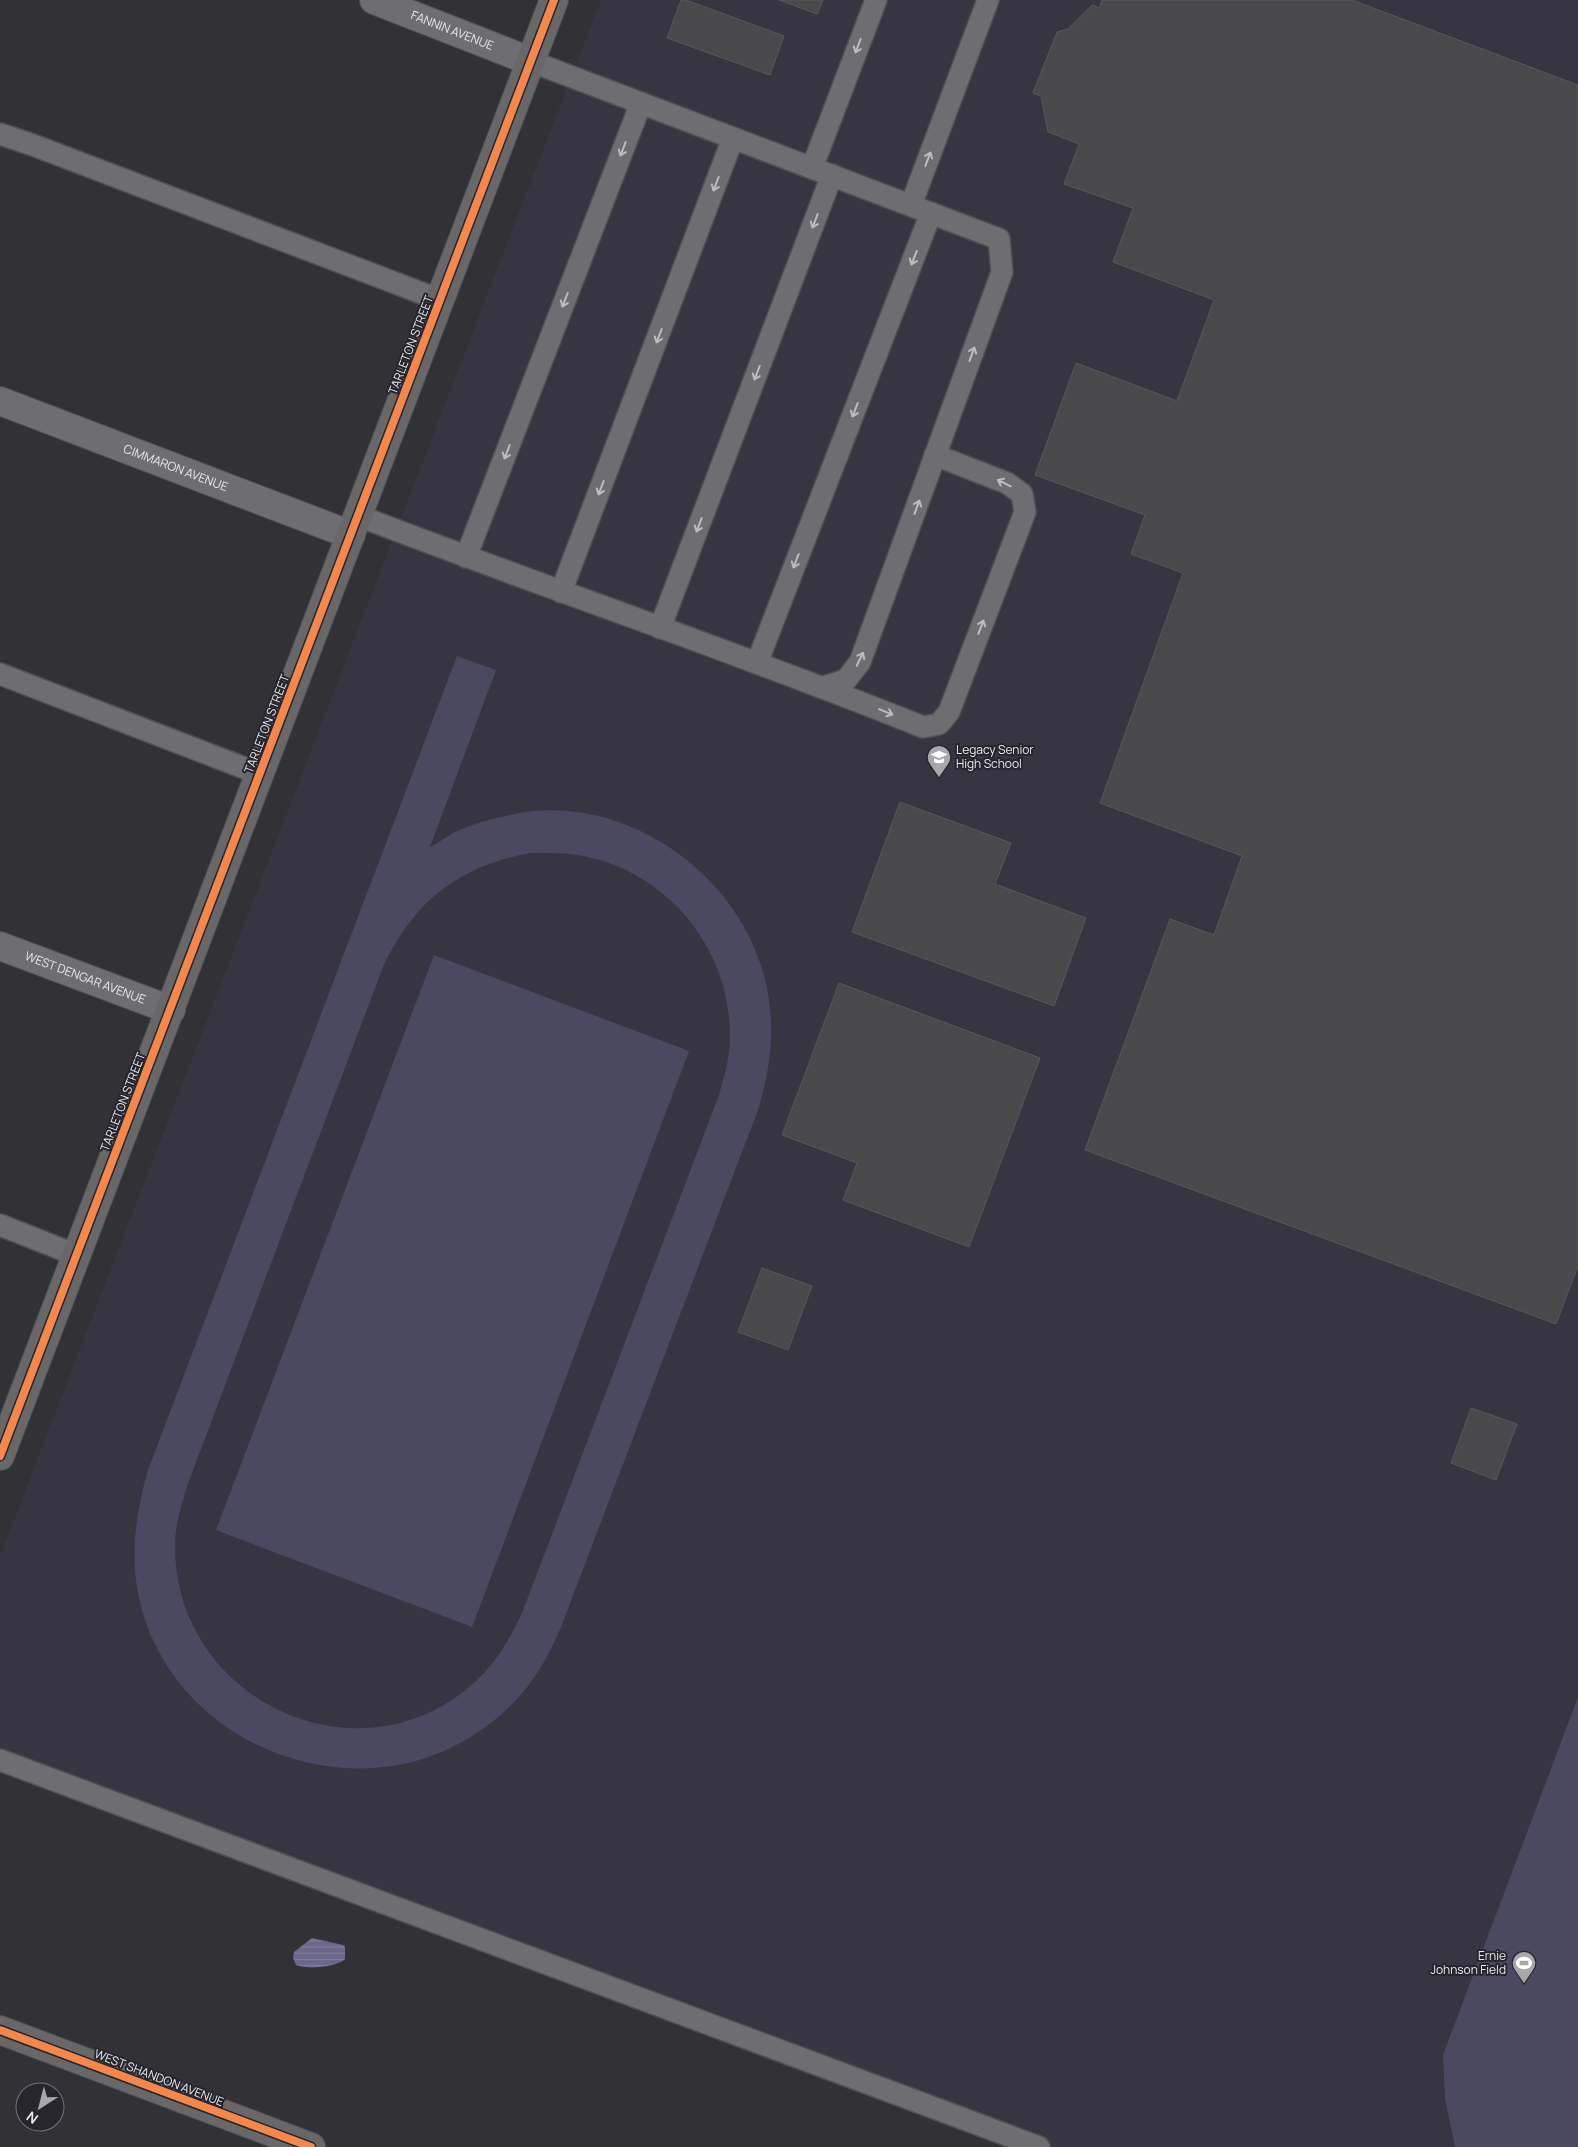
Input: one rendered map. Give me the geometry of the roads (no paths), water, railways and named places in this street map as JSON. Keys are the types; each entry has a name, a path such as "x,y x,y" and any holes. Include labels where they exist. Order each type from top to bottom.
{"street":[{"name":"FANNIN AVENUE","path":"374,0 530,61"},
{"name":"TARLETON STREET","path":"0,1456 554,0"},
{"name":"CIMMARON AVENUE","path":"0,401 355,526"},
{"name":"WEST DENGAR AVENUE","path":"0,946 170,1010"},
{"name":"WEST SHANDON AVENUE","path":"0,2030 311,2147"}],"lane":[{"path":"812,168 876,0"},
{"path":"911,205 988,0"},
{"path":"530,61 999,239 1002,272 860,662 846,680 824,687"},
{"path":"466,557 641,103"},
{"path":"0,134 33,144 440,300"},
{"path":"562,592 733,138"},
{"path":"660,628 832,176"},
{"path":"757,663 931,213"},
{"path":"355,526 466,557 824,687 923,727 938,724 948,712 1024,512 1022,494 1007,483 936,455"},
{"path":"0,674 260,774"},
{"path":"0,1225 76,1255"},
{"path":"0,1760 1039,2147"}],"place":[{"name":"Legacy Senior High School","path":"939,778"},
{"name":"Ernie Johnson Field","path":"1524,1984"}]}
